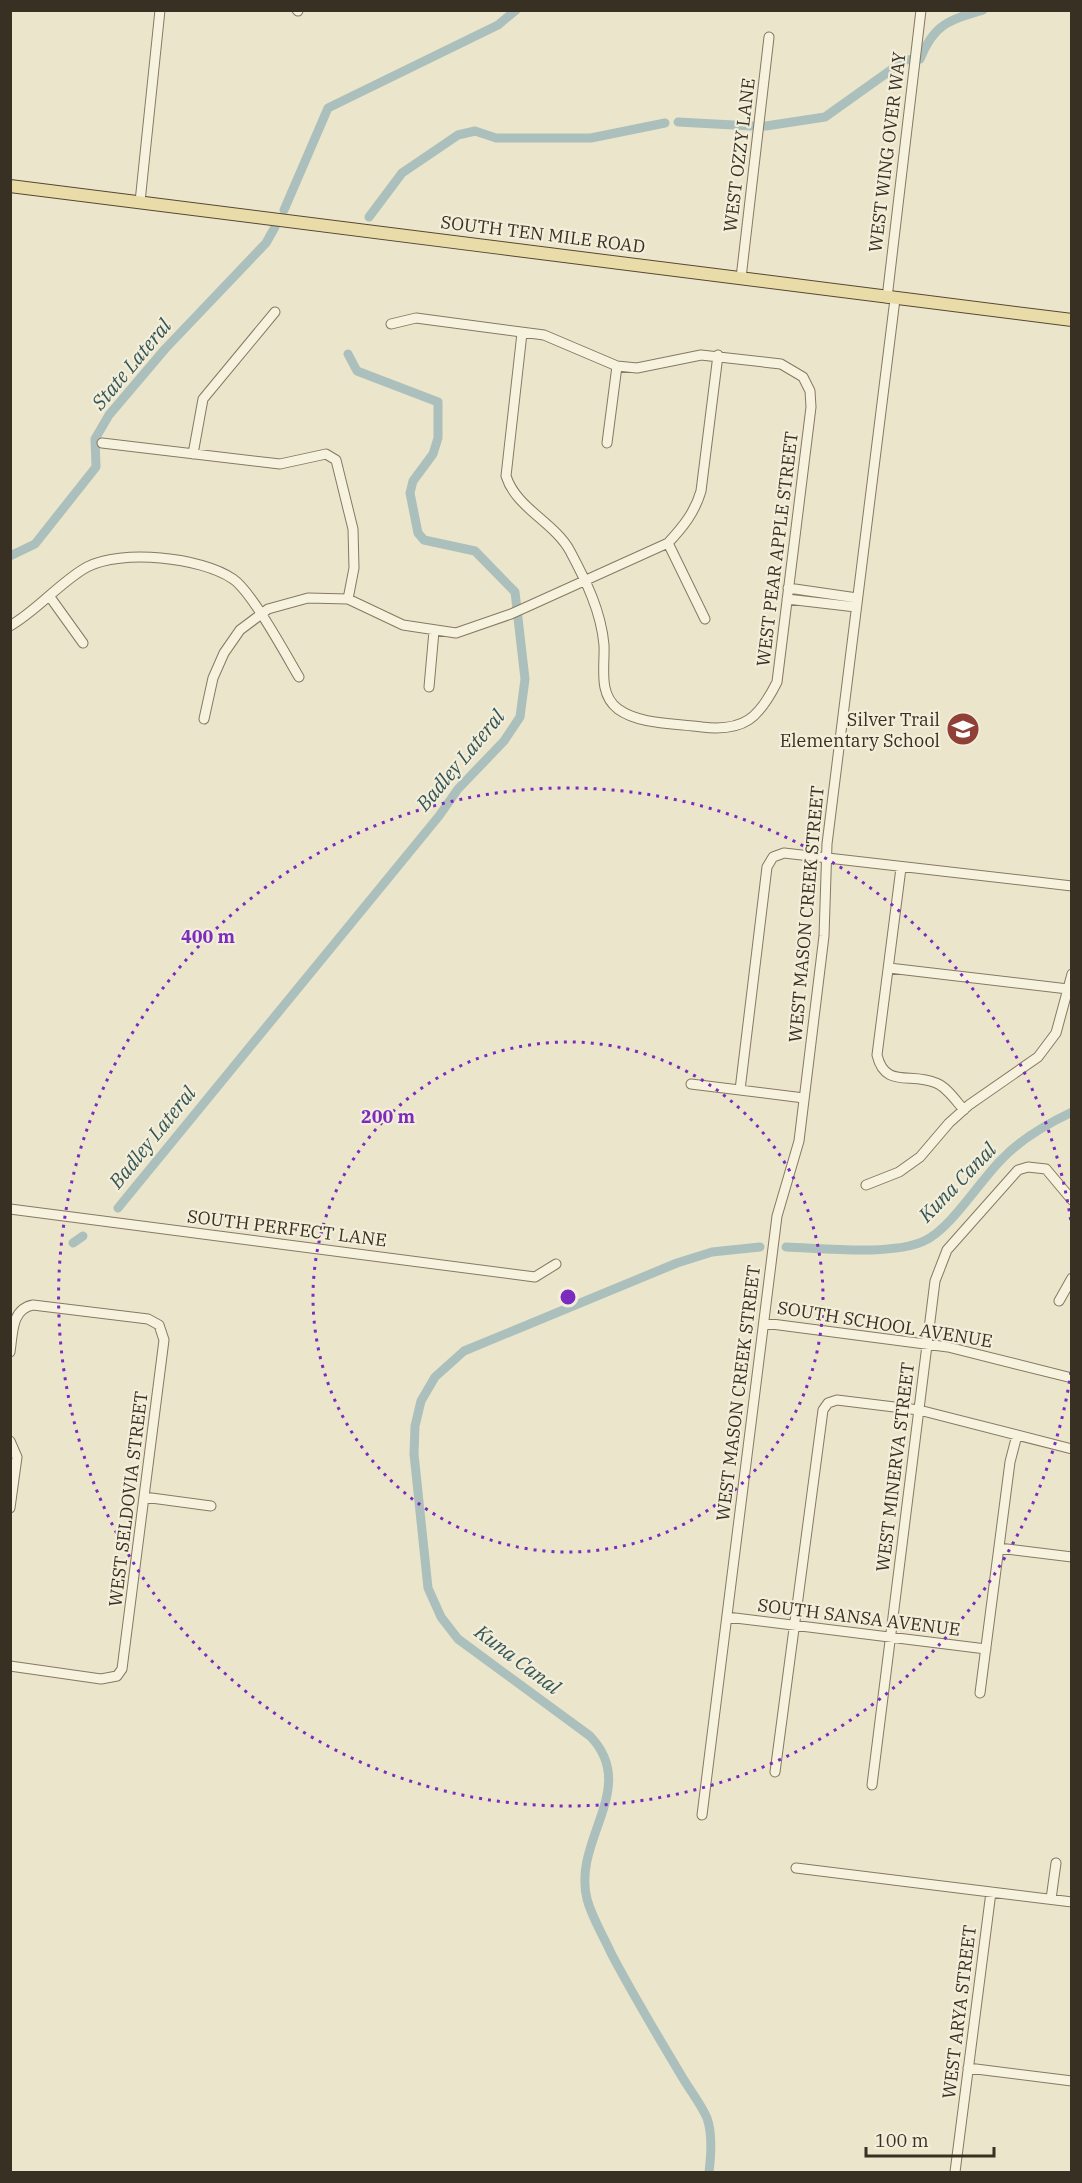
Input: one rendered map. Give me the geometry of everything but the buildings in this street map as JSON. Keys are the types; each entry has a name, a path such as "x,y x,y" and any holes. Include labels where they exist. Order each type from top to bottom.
{"main road":[{"name":"SOUTH TEN MILE ROAD","path":"10,186 1071,320"}],"street":[{"path":"140,202 160,10"},
{"name":"WEST WING OVER WAY","path":"891,298 921,10"},
{"name":"WEST OZZY LANE","path":"741,278 769,37"},
{"name":"WEST MASON CREEK STREET","path":"702,1815 777,1216 799,1141 824,936 827,859 891,298"},
{"path":"193,454 203,399 275,312"},
{"path":"204,719 213,678 224,653 240,630 261,614 282,604 308,598 348,599 403,625 456,633 484,626 668,543 685,525 697,505 701,490 718,356 685,357 638,368 617,366 544,335 416,318 391,324"},
{"path":"522,333 506,476 516,495 564,540 585,580"},
{"name":"WEST PEAR APPLE STREET","path":"585,580 601,624 603,682 608,698 617,709 633,718 718,729 754,719 766,704 777,682 811,407 810,391 803,377 793,369 781,364 718,356"},
{"path":"607,443 617,366"},
{"path":"102,442 280,464 326,454 336,460 353,529 354,568 348,599"},
{"path":"668,543 705,619"},
{"path":"10,626 87,567 136,555 202,565 234,579 261,614 299,677"},
{"path":"787,594 857,602"},
{"path":"50,597 83,643"},
{"path":"429,687 434,631"},
{"path":"740,1090 767,867 773,857 784,853 1071,886"},
{"path":"901,868 877,1054 880,1068 890,1076 939,1084 964,1110"},
{"path":"889,968 1068,989"},
{"path":"866,1185 899,1172 920,1157 964,1110 1038,1057 1049,1046 1056,1033 1071,974"},
{"path":"691,1084 804,1098"},
{"name":"WEST MINERVA STREET","path":"872,1785 935,1281 947,1250 1018,1170 1038,1167 1052,1175 1071,1200"},
{"name":"SOUTH PERFECT LANE","path":"10,1209 535,1277 556,1264"},
{"path":"1059,1301 1071,1278"},
{"name":"WEST SELDOVIA STREET","path":"10,1352 14,1322 21,1309 33,1305 148,1319 159,1325 164,1340 124,1660 117,1676 101,1679 10,1666"},
{"name":"SOUTH SCHOOL AVENUE","path":"764,1323 927,1344 997,1358 1071,1378"},
{"path":"775,1772 823,1410 828,1403 837,1400 919,1410 1071,1449"},
{"path":"980,1693 1010,1462 1017,1435"},
{"path":"10,1441 17,1457 10,1508"},
{"path":"144,1497 211,1506"},
{"path":"999,1548 1071,1557"},
{"name":"SOUTH SANSA AVENUE","path":"727,1617 986,1649"},
{"path":"1051,1899 1056,1863"},
{"path":"796,1868 1071,1902"},
{"name":"WEST ARYA STREET","path":"955,2172 991,1892"},
{"path":"968,2068 1071,2081"}],"waterway":[{"name":"State Lateral","path":"284,210 328,108 498,25 516,10"},
{"name":"Badley Lateral","path":"766,126 825,117 905,60 920,59 931,38 944,25 983,10"},
{"name":"Badley Lateral","path":"678,122 752,126"},
{"name":"Badley Lateral","path":"369,217 402,173 458,135 475,131 496,138 591,138 665,123"},
{"name":"State Lateral","path":"10,556 35,544 96,467 95,439 109,415 165,349 266,243 275,227"},
{"name":"Badley Lateral","path":"118,1208 439,816 458,789 504,741 520,717 525,679 515,592 475,551 424,540 418,533 410,493 413,481 433,454 438,438 438,402 357,371 348,354"},
{"name":"Kuna Canal","path":"786,1247 876,1250 910,1246 924,1241 944,1226 994,1167 1018,1144 1053,1121 1072,1112"},
{"name":"Badley Lateral","path":"73,1243 83,1236"},
{"name":"Kuna Canal","path":"709,2172 711,2138 707,2118 619,1969 587,1899 585,1877 588,1856 607,1795 609,1775 604,1755 590,1736 458,1639 441,1617 428,1588 414,1454 415,1426 421,1401 435,1377 464,1351 677,1263 712,1252 760,1247"}],"place":[{"name":"Silver Trail Elementary School","path":"963,729"}]}
